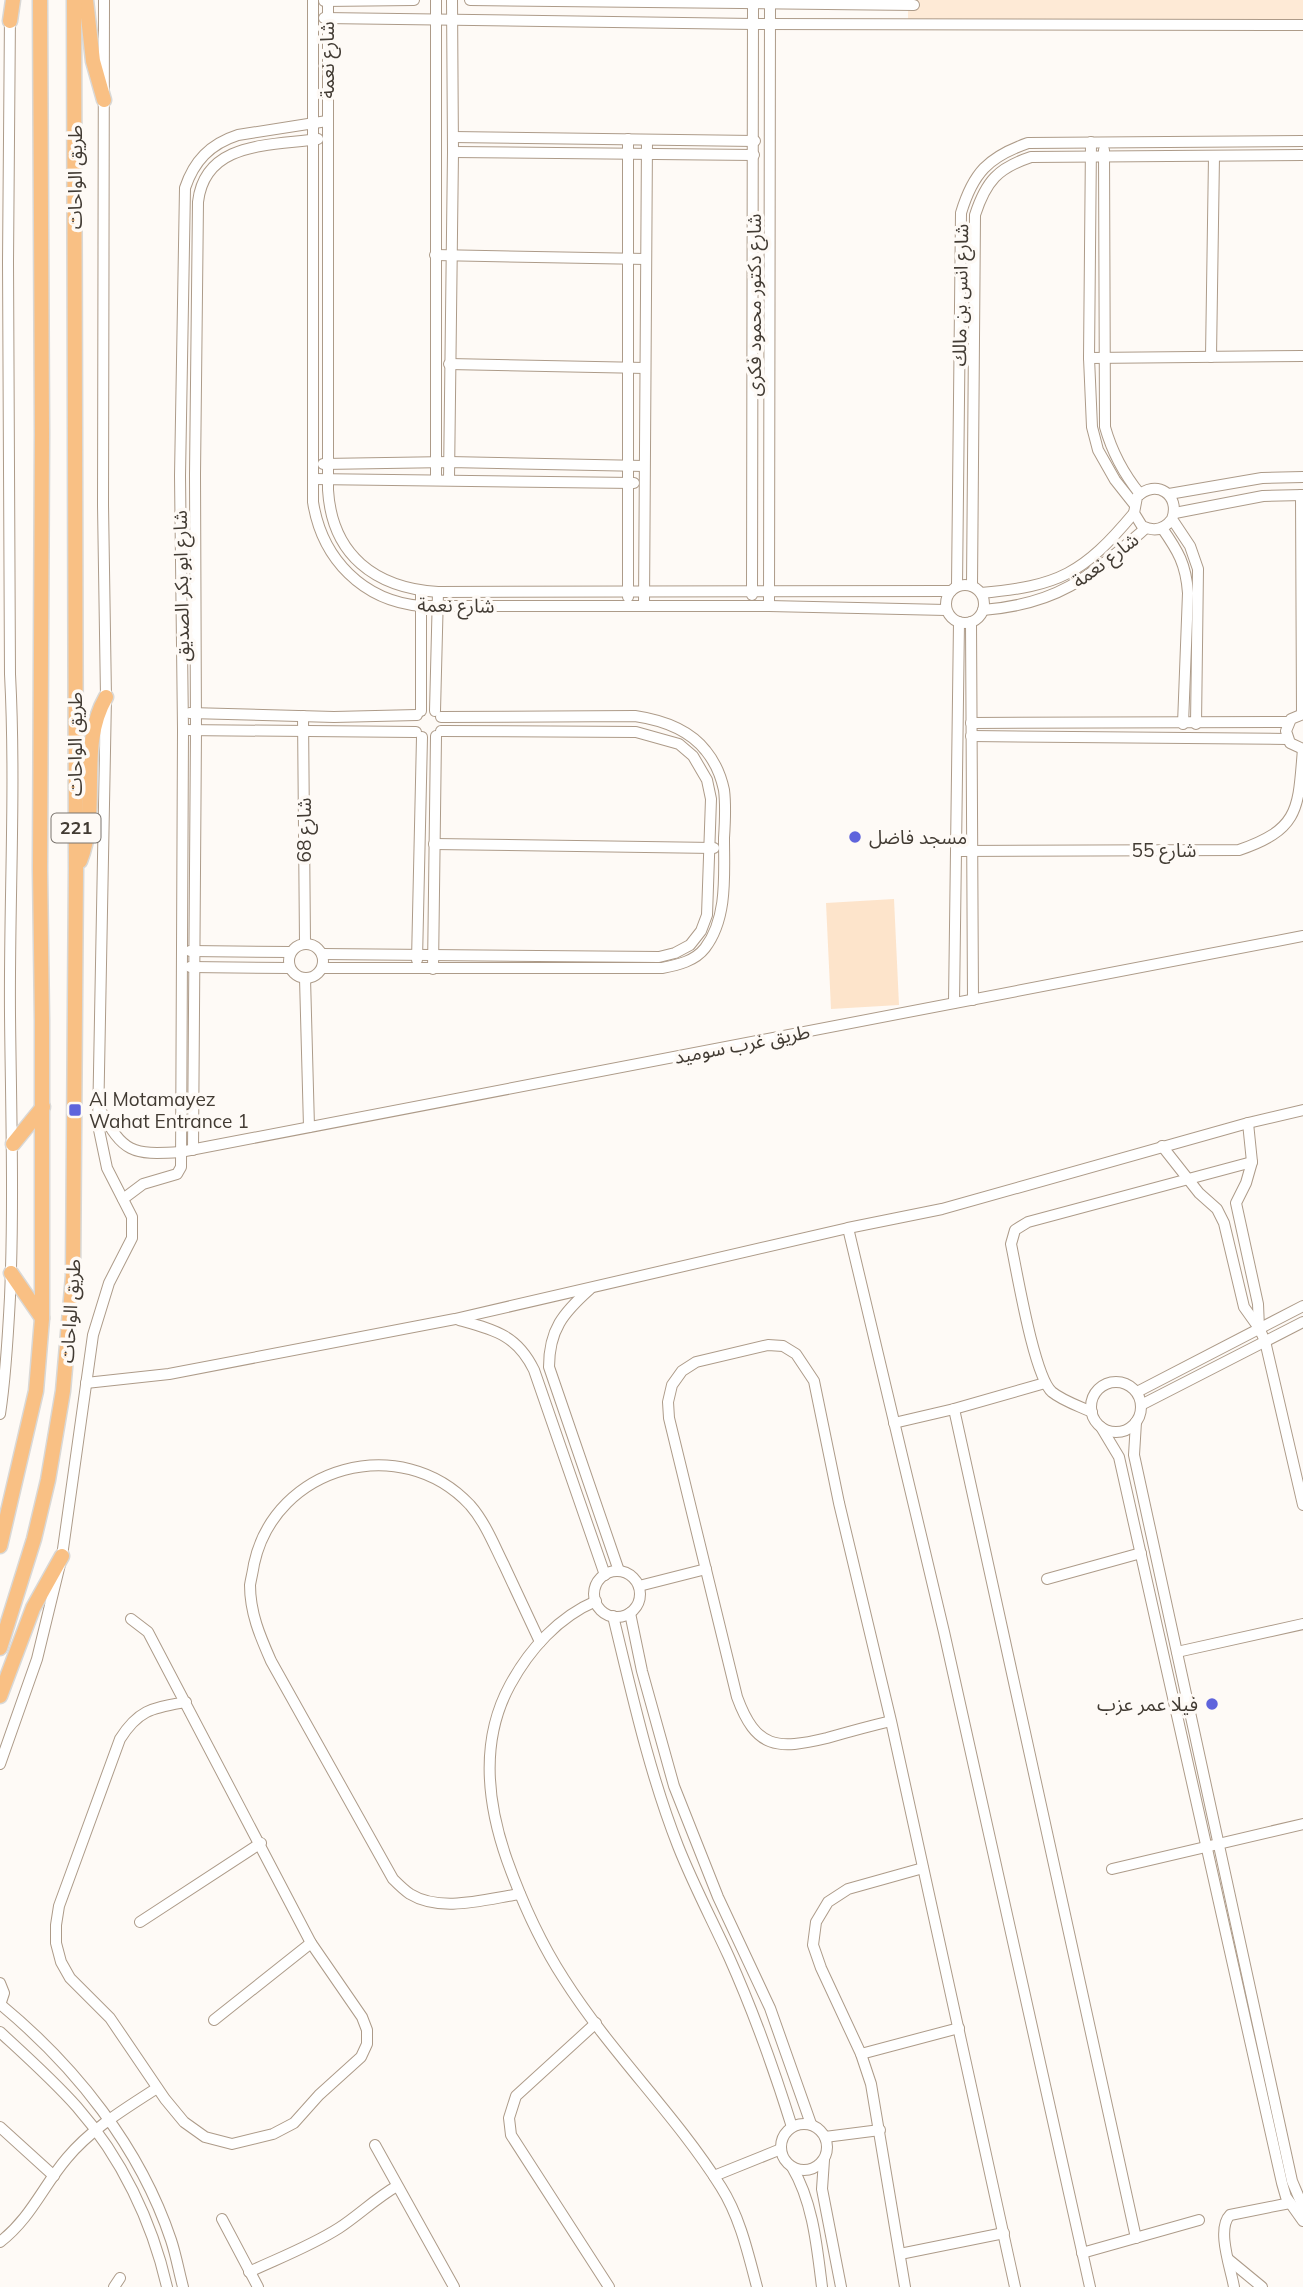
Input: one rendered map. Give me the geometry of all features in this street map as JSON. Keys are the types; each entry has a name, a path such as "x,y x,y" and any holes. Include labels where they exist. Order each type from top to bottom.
{"highway":[{"path":"10,21 12,0"},
{"name":"طريق الواحات","path":"0,1546 36,1391 42,1319 40,0"},
{"name":"طريق الواحات","path":"0,1648 34,1539 48,1480 68,1347 74,1240 74,0"},
{"path":"86,0 93,61 104,100"},
{"path":"76,868 84,852 89,825 91,736 96,716 106,696"},
{"path":"13,1144 43,1107"},
{"path":"11,1273 42,1319"},
{"path":"0,1696 33,1608 62,1556"}],"street":[{"path":"0,1764 37,1659 62,1556 93,1335 105,1294 132,1238 132,1217 112,1180 102,1154 98,1125 106,696 103,505 104,0"},
{"path":"313,0 414,0"},
{"name":"شارع نعمة","path":"313,0 313,502 318,526 327,547 342,568 373,592 398,603 421,606 643,605 946,610"},
{"path":"436,0 436,480"},
{"path":"449,479 452,0"},
{"path":"470,0 753,4 914,2 914,24"},
{"name":"شارع نعمة","path":"328,1 328,501 334,524 351,554 377,576 398,586 438,592 954,588"},
{"path":"898,3 898,24"},
{"name":"شارع دكتور محمود فكرى","path":"752,606 755,141 753,4"},
{"name":"شارع دكتور محمود فكرى","path":"769,606 770,4"},
{"path":"313,18 436,22 1303,25"},
{"path":"0,1414 11,1273 13,1144 10,1013 13,730 10,674 8,262 10,21"},
{"name":"شارع ابو بكر الصديق","path":"180,1152 183,730 180,476 185,188 195,164 225,139 327,121"},
{"path":"453,137 755,141"},
{"name":"شارع ابو بكر الصديق","path":"193,1150 196,951 195,475 199,192 214,164 231,153 327,138"},
{"path":"628,139 628,605"},
{"path":"643,605 648,139"},
{"name":"شارع انس بن مالك","path":"954,588 961,213 968,189 983,167 1004,152 1028,143 1303,141"},
{"path":"1091,142 1089,358 1092,428 1098,450 1134,508 1138,522 1146,528 1162,528 1173,516 1175,506 1169,494"},
{"path":"1104,142 1105,427 1124,474 1140,494"},
{"path":"453,152 754,155"},
{"name":"شارع انس بن مالك","path":"976,589 975,215 982,194 994,177 1010,164 1031,157 1303,155"},
{"path":"1211,357 1214,156"},
{"path":"435,255 646,260"},
{"path":"754,284 771,283"},
{"path":"1089,358 1303,356"},
{"path":"960,358 974,358"},
{"path":"449,364 645,368"},
{"path":"313,465 449,462 645,466"},
{"path":"1134,508 1140,494 1145,490 1157,488 1169,494 1262,478 1303,477"},
{"path":"313,479 644,483"},
{"path":"1173,516 1263,496 1302,495 1303,714 1294,716 1288,722 1286,731 1287,739 1294,746 1303,749"},
{"name":"شارع نعمة","path":"976,589 1035,586 1073,570 1096,555 1134,508"},
{"path":"1173,516 1198,569 1187,737"},
{"name":"شارع نعمة","path":"983,610 1022,606 1066,590 1091,575 1146,528"},
{"path":"1162,528 1178,552 1186,572 1189,724"},
{"path":"954,588 976,589 984,602 979,616 971,622 959,622 951,617 946,610 946,598 954,588"},
{"path":"417,968 419,734 414,725 419,713 421,591"},
{"path":"433,968 438,734 443,724 438,714 438,592"},
{"path":"954,1003 959,622"},
{"path":"971,622 973,1000"},
{"path":"182,713 303,716 419,713 428,709 438,714 645,718 673,726 698,743 716,768 725,798 721,906 715,931 705,949 697,956 671,967 633,969 322,968"},
{"name":"شارع 68","path":"303,716 304,943"},
{"path":"957,729 1288,722"},
{"path":"971,729 1287,739"},
{"path":"183,730 419,734 429,738 438,734 624,731 647,734 679,744 699,763 707,780 710,799 708,904 701,931 683,950 659,957 322,954"},
{"name":"شارع 55","path":"956,851 1239,850 1265,841 1286,824 1298,802 1303,749"},
{"path":"434,844 724,848"},
{"path":"708,904 721,906"},
{"name":"طريق غرب سوميد","path":"99,1106 114,1134 130,1148 150,1154 180,1152 1303,936"},
{"path":"304,943 313,945 322,954 322,968 315,976 305,978 296,975 290,968 290,953 296,946 304,943"},
{"path":"182,951 290,953"},
{"path":"633,957 633,969"},
{"path":"182,967 290,968"},
{"path":"305,978 309,1127"},
{"path":"86,1383 169,1374 455,1319 968,1202 1161,1146 1303,1110"},
{"path":"1248,1123 1252,1163 1236,1203 1258,1304 1259,1328"},
{"path":"1161,1146 1188,1180 1217,1209 1224,1223 1244,1307 1265,1341 1303,1505"},
{"path":"123,1199 143,1184 179,1173 180,1152"},
{"path":"1252,1163 1028,1222 1015,1230 1011,1244 1038,1363 1045,1382 1051,1391 1092,1412 1119,1457 1207,1848 1292,2182 1303,2207"},
{"path":"1217,1209 1236,1203"},
{"path":"848,1228 944,1632 1090,2287"},
{"path":"593,1287 562,1318 549,1350 549,1367 620,1571"},
{"path":"1136,1392 1303,1306"},
{"path":"455,1319 496,1331 519,1346 528,1357 605,1574"},
{"path":"1141,1405 1303,1322"},
{"path":"891,1721 801,1744 783,1745 766,1740 752,1729 737,1697 669,1418 668,1402 672,1385 682,1371 696,1362 768,1345 783,1346 796,1354 814,1381 839,1503 891,1721 1015,2287"},
{"path":"894,1423 954,1409 1045,1382"},
{"path":"1092,1412 1093,1398 1107,1384 1120,1382 1132,1387 1141,1405 1136,1422 1134,1455 1219,1845 1240,1970 1282,2183 1290,2203 1303,2221"},
{"path":"954,1409 1136,2238"},
{"path":"1101,1427 1120,1432 1136,1422"},
{"path":"520,1894 456,1903 433,1903 411,1894 393,1879 278,1673 255,1625 250,1584 258,1545 279,1510 309,1485 344,1469 383,1464 416,1470 445,1484 470,1506 489,1533 540,1642"},
{"path":"1047,1579 1141,1553"},
{"path":"639,1586 706,1569"},
{"path":"620,1571 634,1577 639,1586 639,1601 630,1613 613,1616 602,1611 596,1601 597,1583 605,1574 620,1571"},
{"path":"596,1601 564,1620 540,1642 519,1668 503,1697 493,1731 489,1768 491,1804 500,1839 539,1936 565,1981 714,2176 734,2213 757,2287"},
{"path":"630,1613 648,1695 674,1786 718,1897 770,2008 811,2124"},
{"path":"613,1616 643,1741 659,1793 698,1895 754,2016 792,2127"},
{"path":"131,1619 148,1632 186,1702 261,1843 311,1943 354,2002 367,2030 367,2044 361,2057 293,2123 253,2141 232,2144 205,2137 184,2122 110,2018 69,1979 57,1944 59,1906 120,1738 131,1721 148,1710 186,1702"},
{"path":"1177,1652 1303,1624"},
{"path":"1112,1869 1303,1824"},
{"path":"140,1922 261,1843"},
{"path":"905,2287 871,2084 861,2054 813,1945 816,1922 828,1902 848,1889 923,1868"},
{"path":"214,2020 311,1943"},
{"path":"0,1983 5,1993 0,2004 66,2067 109,2119 159,2209 183,2287"},
{"path":"16,2019 2,2034 55,2083 95,2130 117,2162 149,2226 167,2287"},
{"path":"596,2023 516,2096 509,2118 511,2135 609,2287"},
{"path":"861,2054 959,2028"},
{"path":"0,2242 32,2209 80,2144 109,2119 158,2088"},
{"path":"822,2287 809,2209 799,2178 786,2162 781,2149 783,2136 792,2127 804,2123 817,2127 825,2137 827,2145 822,2189 841,2287"},
{"path":"0,2127 54,2176"},
{"path":"825,2137 880,2130"},
{"path":"375,2145 454,2287"},
{"path":"714,2176 781,2149"},
{"path":"792,2167 806,2170 824,2159"},
{"path":"249,2272 315,2242 397,2186"},
{"path":"1234,2287 1223,2226 1230,2215 1290,2203"},
{"path":"222,2219 258,2287"},
{"path":"1082,2253 1199,2220"},
{"path":"900,2254 1004,2233"},
{"path":"1228,2259 1262,2287"}],"shaded area":[{"path":"908,0 1303,0 1303,20 908,19"},
{"path":"894,899 899,1005 831,1009 826,903"}],"place":[{"name":"مسجد فاضل","path":"855,837"},
{"name":"Al Motamayez Wahat Entrance 1","path":"75,1110"},
{"name":"فيلا عمر عزب","path":"1212,1704"}]}
